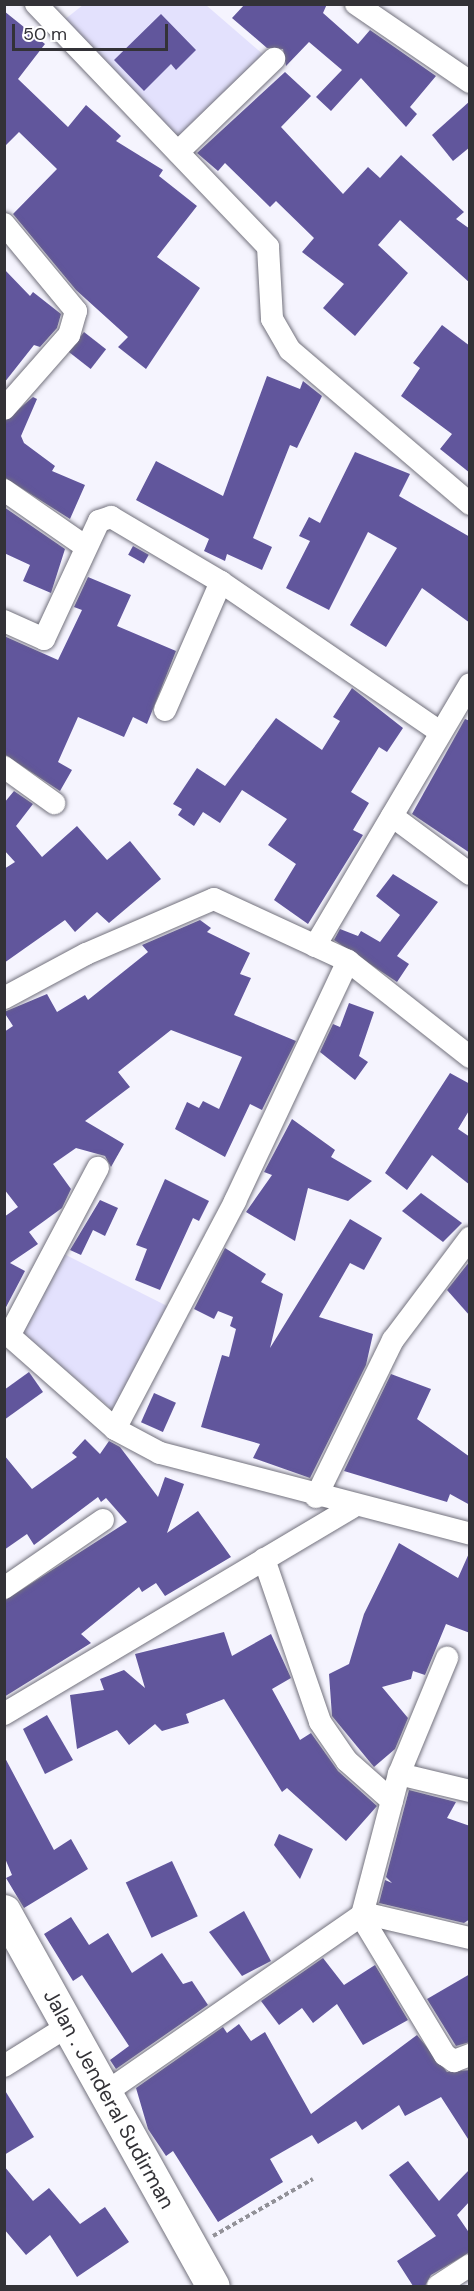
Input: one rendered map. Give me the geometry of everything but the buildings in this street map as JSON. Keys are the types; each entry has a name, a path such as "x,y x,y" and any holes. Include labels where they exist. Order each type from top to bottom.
{"street":[{"path":"36,4 267,247 272,319 290,350 470,504"},
{"path":"356,4 470,82"},
{"path":"178,152 273,59"},
{"path":"4,224 76,311 69,335 4,409"},
{"path":"4,490 86,547"},
{"path":"4,621 44,639 99,521 111,518 221,582 440,732"},
{"path":"165,710 221,582"},
{"path":"315,946 470,684"},
{"path":"4,767 54,803"},
{"path":"392,816 470,874"},
{"path":"4,998 86,954 214,899 348,961 470,1057"},
{"path":"115,1429 235,1201 348,961"},
{"path":"98,1168 7,1333 115,1429 160,1453 352,1508 470,1534"},
{"path":"316,1497 393,1340 470,1238"},
{"path":"4,1714 352,1508"},
{"path":"4,1588 103,1520"},
{"path":"264,1560 320,1722 347,1761 392,1801"},
{"path":"105,2093 362,1914 399,1774 447,1658"},
{"path":"399,1774 470,1791"},
{"name":"Jalan . Jenderal Sudirman","path":"4,1911 213,2286"},
{"path":"362,1914 470,1938"},
{"path":"362,1914 445,2055 454,2061 470,2055"},
{"path":"4,2066 68,2026"},
{"path":"438,2286 470,2265"}],"path":[{"path":"192,2248 313,2179"}],"shaded area":[{"path":"83,5 206,5 272,62 184,144 64,20"},
{"path":"64,1254 171,1308 114,1411 20,1331"}]}
